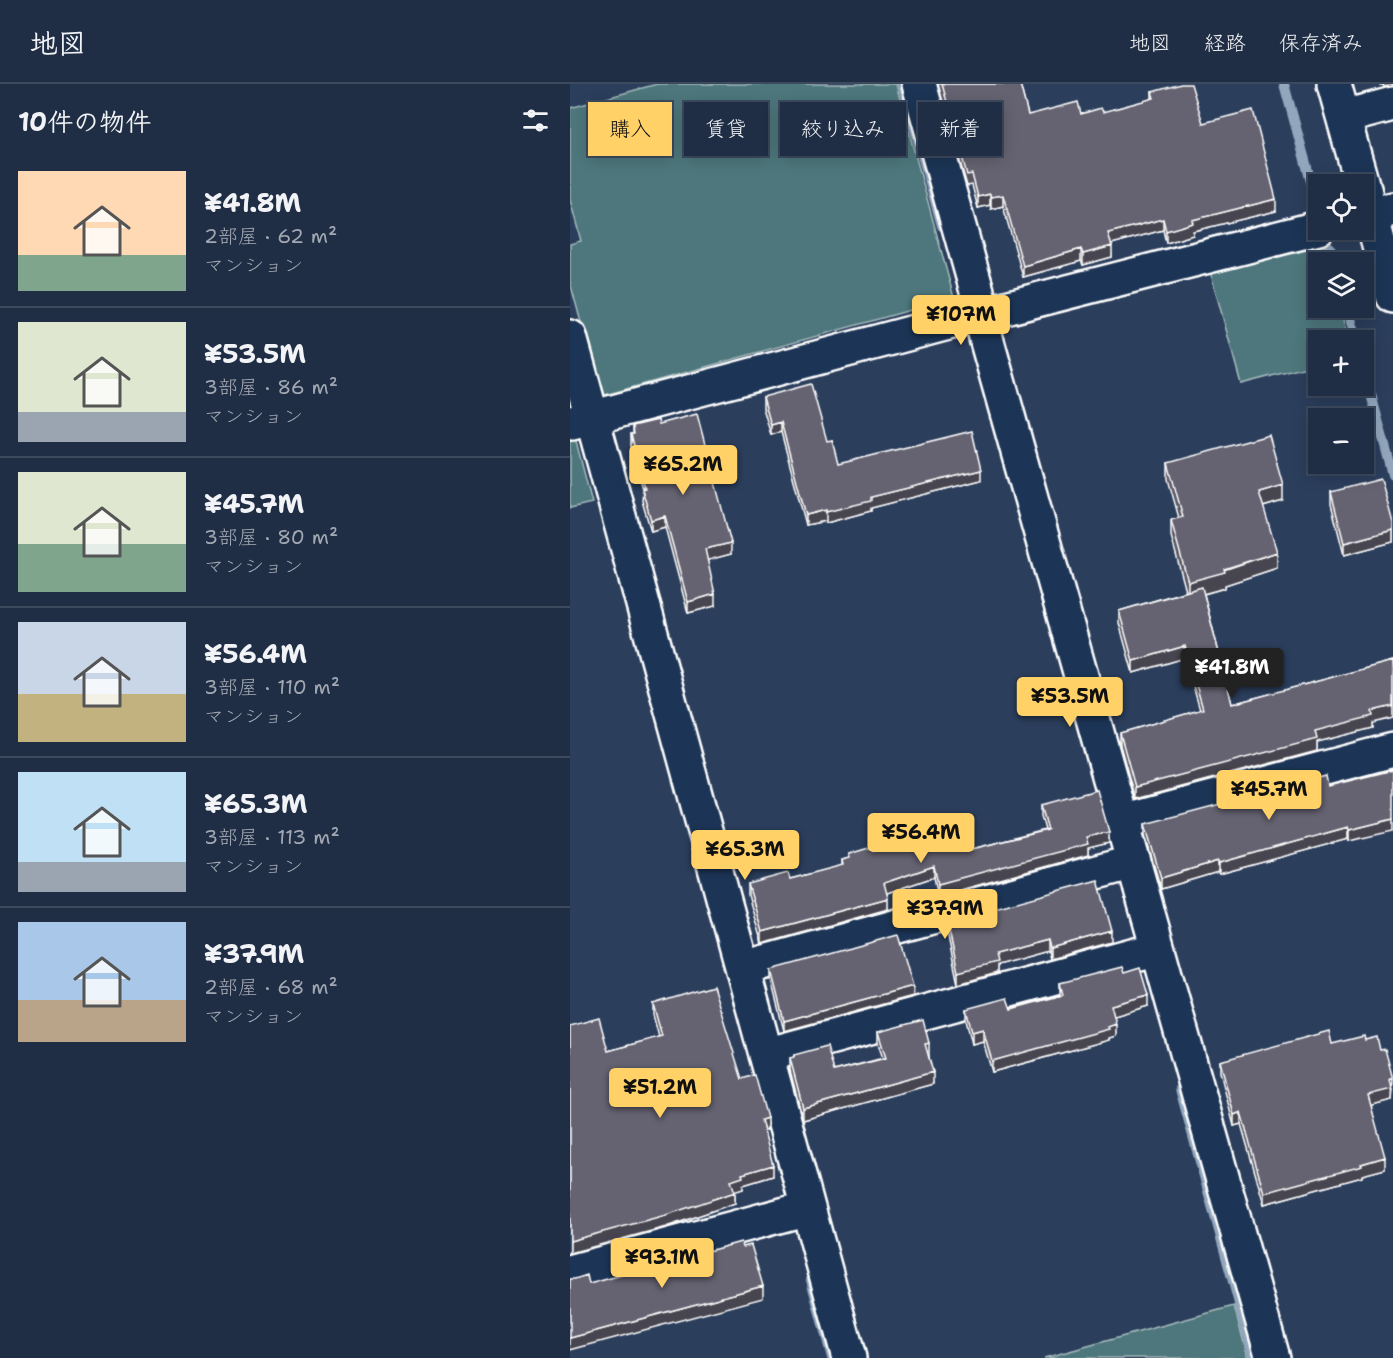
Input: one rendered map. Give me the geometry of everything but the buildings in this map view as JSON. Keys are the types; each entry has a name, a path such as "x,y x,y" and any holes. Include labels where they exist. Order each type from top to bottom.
{"street":[{"path":"920,84 978,291 990,350 1273,1358"},
{"path":"1335,84 1362,174"},
{"path":"1344,117 1393,104"},
{"path":"1374,216 1393,296"},
{"path":"581,420 1308,231"},
{"path":"570,337 581,420 743,968 849,1358"},
{"path":"1122,822 1393,750"},
{"path":"743,968 1134,862"},
{"path":"766,1054 1158,949"},
{"path":"570,1272 808,1209"}],"green space":[{"path":"657,84 896,84 901,102 780,102 780,156 906,156 906,121 954,298 601,396 570,282 570,244 581,241 570,200 570,108 588,103 588,156 672,156 672,102 592,102"},
{"path":"1323,241 1326,252 1308,252 1308,318 1342,318 1346,330 1308,330 1308,367 1241,384 1209,267"},
{"path":"575,437 592,503 570,508 570,438"},
{"path":"1234,1306 1248,1358 1044,1358"}],"waterway":[{"path":"902,84 942,226"},
{"path":"1284,84 1309,174"},
{"path":"1330,247 1331,252"},
{"path":"1350,318 1353,330"},
{"path":"1371,396 1393,475"},
{"path":"1180,1089 1254,1358"},
{"path":"811,1280 832,1358"}]}
